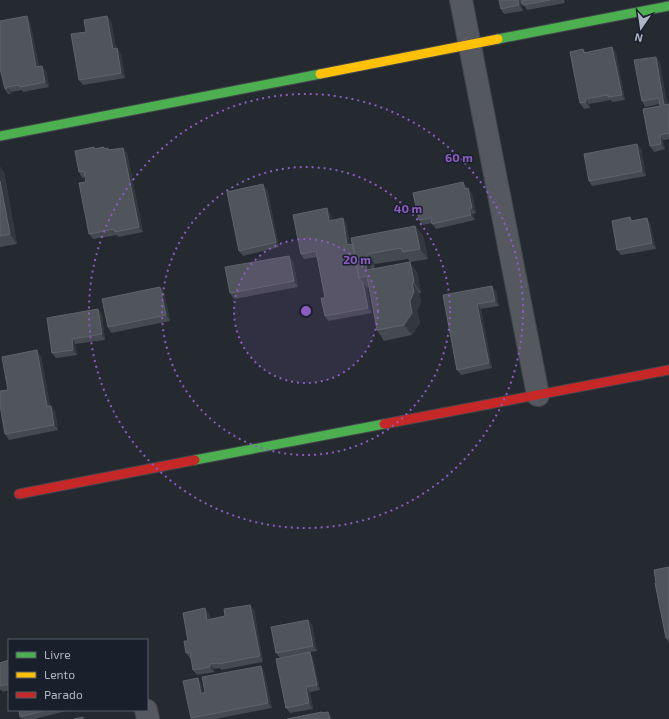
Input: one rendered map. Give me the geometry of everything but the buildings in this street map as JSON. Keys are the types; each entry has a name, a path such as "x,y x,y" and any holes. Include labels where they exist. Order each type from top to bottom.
{"street":[{"path":"461,0 538,396"},
{"path":"0,136 669,6"},
{"path":"19,494 669,370"}],"traffic: fast":[{"path":"498,39 669,6"},
{"path":"0,136 320,74"},
{"path":"195,460 384,424"}],"traffic: slow":[{"path":"320,74 498,39"}],"traffic: jam":[{"path":"384,424 669,370"},
{"path":"19,494 195,460"}]}
